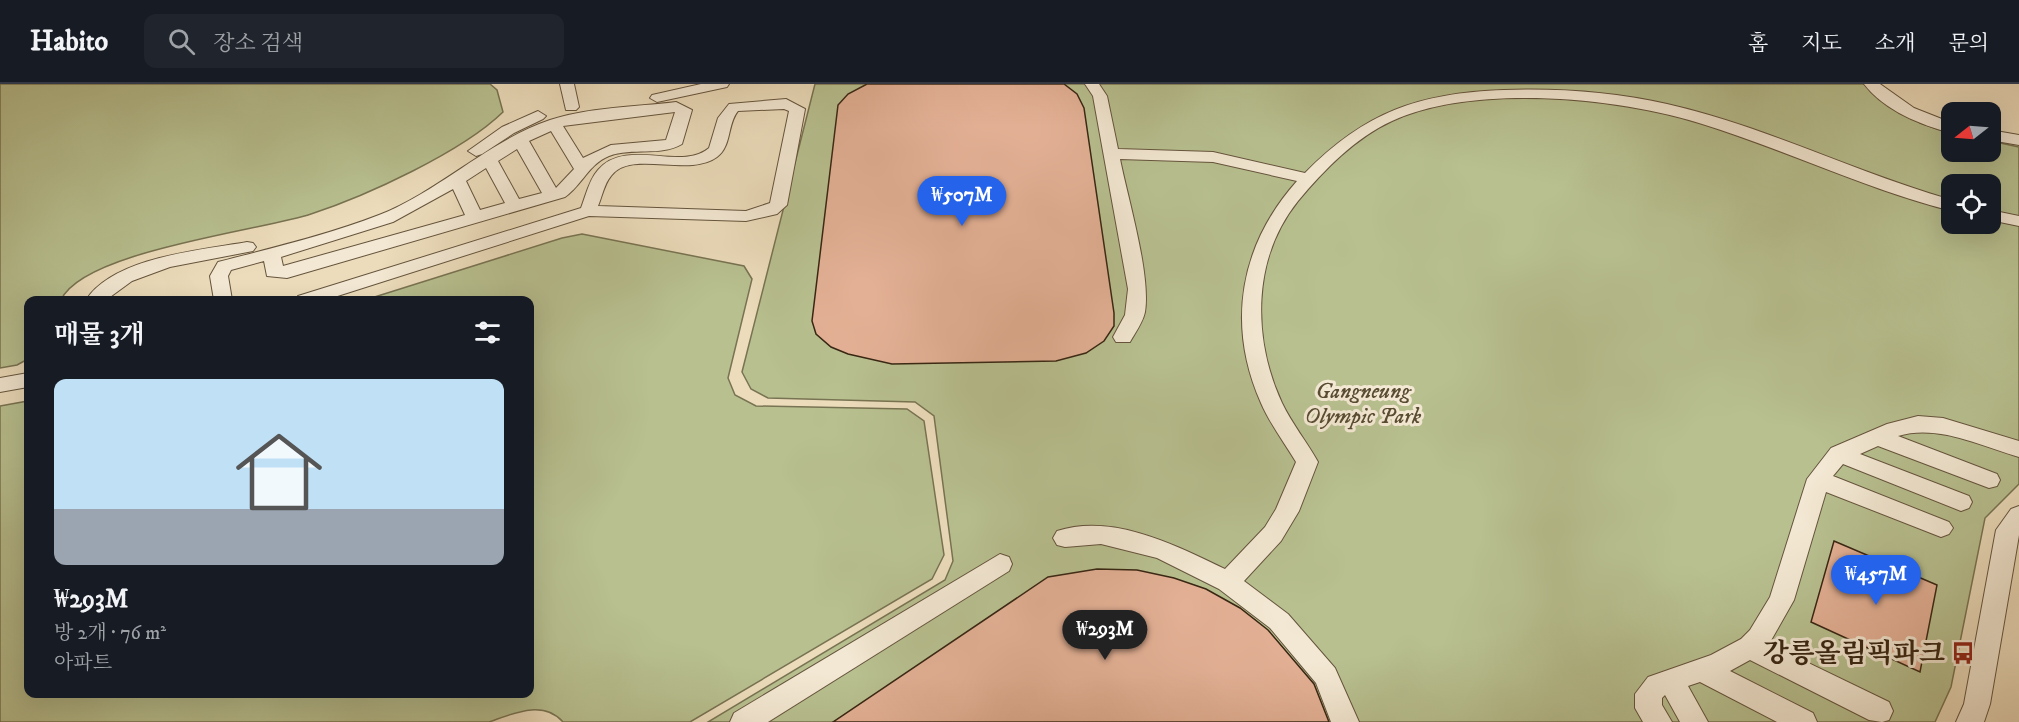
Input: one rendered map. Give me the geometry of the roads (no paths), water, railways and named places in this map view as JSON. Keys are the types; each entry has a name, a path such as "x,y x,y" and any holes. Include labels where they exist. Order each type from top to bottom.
{"street":[{"path":"567,84 571,106"},
{"path":"99,296 110,286 137,272 277,240 360,214 431,179 508,130 549,112 571,106 647,99 722,84"},
{"path":"1092,84 1100,96 1137,289 1136,315 1123,337"},
{"path":"1871,84 1904,110 1923,120 1941,125"},
{"path":"1228,582 1273,534 1287,511 1307,462 1269,398 1252,336 1250,302 1257,258 1274,221 1308,179 1347,145 1386,117 1479,89 1580,97 1667,109 1748,135 1902,192 1941,203"},
{"path":"318,296 588,211 746,216 771,210 778,205 797,110 786,104 734,107 729,111 717,150 710,155 693,161 637,160 613,165 604,171 588,211"},
{"path":"222,296 219,276 224,266 272,254 387,218 419,202 520,140 554,124 595,116 648,110 682,107 684,110 676,141 671,144 612,150 596,156 582,168 566,189 552,195 431,228 278,274 274,272 272,254"},
{"path":"636,146 648,110"},
{"path":"595,116 612,150"},
{"path":"554,124 582,168"},
{"path":"2001,137 2019,140"},
{"path":"520,140 552,195"},
{"path":"1111,154 1213,157 1308,179"},
{"path":"489,160 514,205"},
{"path":"457,179 474,216"},
{"path":"419,202 431,228"},
{"path":"2001,217 2019,221"},
{"path":"387,218 393,239"},
{"path":"0,385 24,381"},
{"path":"1658,722 1650,708 1648,694 1657,685 1702,670 1750,647 1759,638 1782,600 1818,479 1839,454 1895,429 1918,424 1942,426 2019,449"},
{"path":"1878,437 1989,480"},
{"path":"1839,454 1961,502"},
{"path":"1818,479 1941,528"},
{"path":"1970,722 1977,704 2008,530 2019,516"},
{"path":"1065,538 1101,535 1163,550 1228,582 1279,621 1326,676 1346,722"},
{"path":"744,722 1000,564"},
{"path":"1750,647 1879,711"},
{"path":"1702,670 1803,722"},
{"path":"1671,681 1696,720"}],"place":[{"name":"강릉올림픽파크","path":"1963,653"}],"park label":[{"name":"Gangneung Olympic Park","path":"1363,402"}]}
